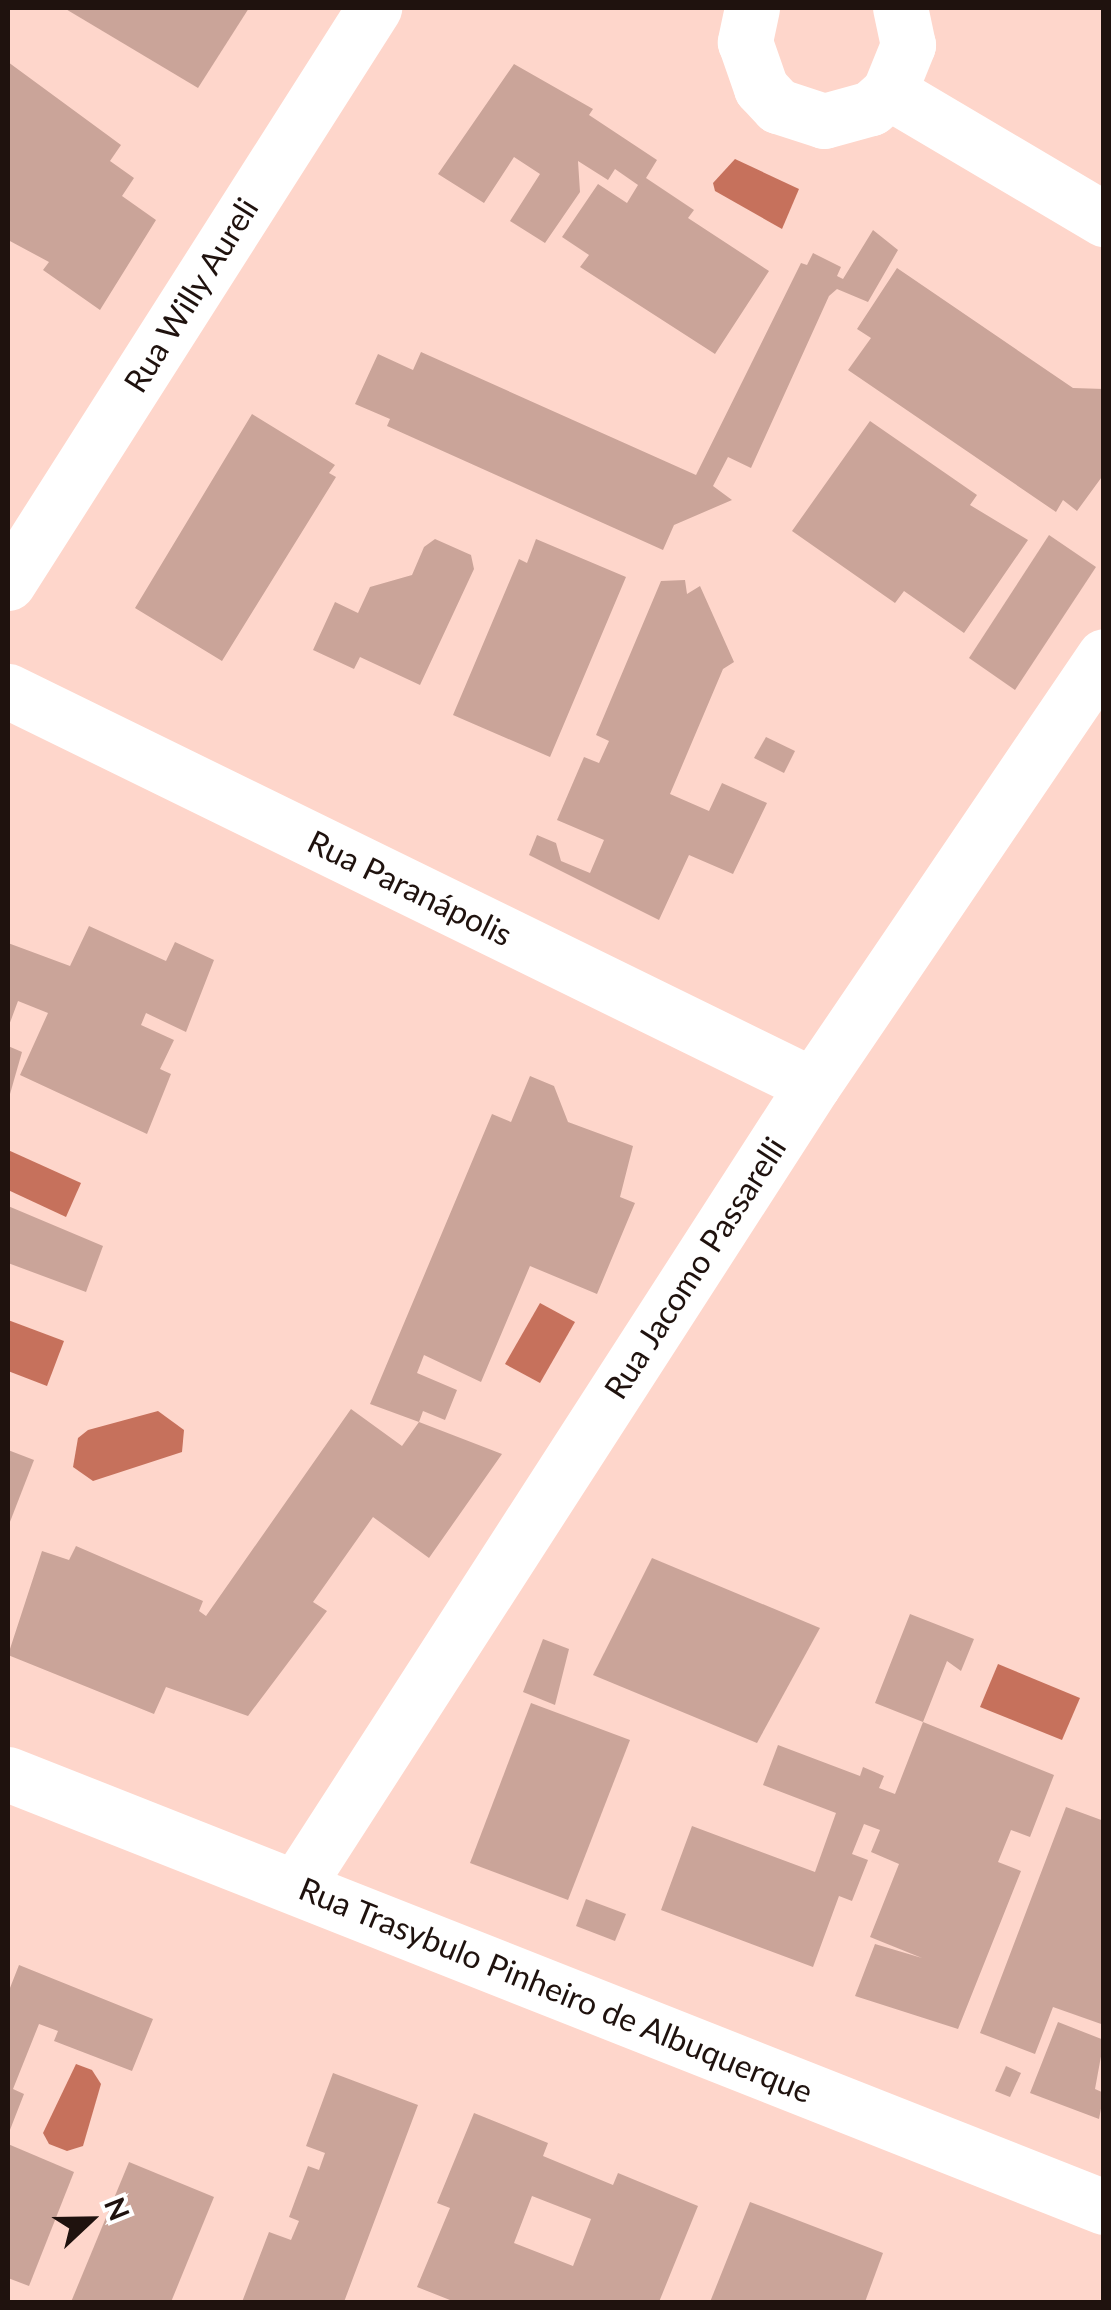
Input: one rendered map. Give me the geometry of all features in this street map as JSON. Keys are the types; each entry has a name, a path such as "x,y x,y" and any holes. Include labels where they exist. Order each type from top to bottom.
{"street":[{"name":"Rua Willy Aureli","path":"8,582 374,8"},
{"path":"741,11 748,66 778,106 799,117 848,118 890,92 908,45 913,12"},
{"path":"890,92 1104,220"},
{"name":"Rua Jacomo Passarelli","path":"296,1887 813,1086 1104,656"},
{"name":"Rua Paranápolis","path":"8,692 813,1086"},
{"name":"Rua Trasybulo Pinheiro de Albuquerque","path":"8,1774 1104,2207"}],"shaded area":[{"path":"735,159 799,189 782,229 715,191 713,183"},
{"path":"8,1150 81,1183 66,1217 8,1190"},
{"path":"540,1303 575,1322 540,1383 505,1364"},
{"path":"8,1320 64,1341 47,1386 8,1371"},
{"path":"158,1411 184,1430 182,1452 93,1481 73,1467 78,1438 88,1430"},
{"path":"998,1664 1080,1698 1062,1740 980,1707"},
{"path":"76,2064 92,2070 101,2084 83,2146 67,2151 49,2144 43,2133"}],"building":[{"path":"64,8 249,8 198,88"},
{"path":"8,62 121,145 110,161 134,178 122,196 156,220 100,310 43,270 49,262 8,240"},
{"path":"514,64 593,109 589,115 657,160 646,178 694,210 688,218 769,271 715,354 580,267 589,255 562,237 598,184 627,203 638,185 615,169 608,180 578,161 580,192 545,243 510,221 540,174 514,157 484,203 438,174"},
{"path":"873,230 898,250 868,302 837,289 829,296 751,468 728,457 713,486 732,500 674,525 663,550 387,426 390,419 355,404 378,354 413,370 421,352 696,475 801,263 807,265 813,253 841,267 837,276 843,279"},
{"path":"897,268 1073,388 1104,389 1104,474 1077,511 1063,500 1056,512 848,370 871,338 857,329"},
{"path":"252,414 335,465 329,473 336,477 222,661 135,608"},
{"path":"870,421 977,495 970,505 1028,540 964,633 904,591 895,603 792,531"},
{"path":"1049,535 1096,567 1015,690 969,658"},
{"path":"435,539 471,555 474,569 420,685 360,657 354,669 313,650 335,602 358,613 370,587 412,575 424,547"},
{"path":"536,539 626,577 550,757 453,715 519,559 527,563"},
{"path":"685,580 687,594 700,586 734,662 723,669 670,794 709,811 722,783 767,803 733,874 689,855 659,920 529,855 537,835 556,843 561,861 590,873 604,840 557,820 584,757 599,763 609,741 596,735 661,581"},
{"path":"766,737 795,751 784,773 754,758"},
{"path":"89,926 166,961 175,942 214,960 186,1032 146,1013 141,1025 174,1040 160,1069 171,1074 147,1134 20,1075 48,1013 18,1001 8,1028 8,943 70,966"},
{"path":"8,1046 22,1052 8,1101"},
{"path":"530,1076 554,1086 568,1122 633,1146 620,1197 635,1203 597,1294 530,1266 481,1382 424,1355 417,1373 457,1390 445,1420 423,1411 419,1422 370,1404 492,1114 511,1122"},
{"path":"8,1206 103,1246 86,1292 8,1263"},
{"path":"351,1409 402,1446 419,1422 502,1454 429,1558 373,1517 313,1602 327,1611 248,1716 166,1687 154,1714 8,1655 42,1551 69,1560 76,1546 203,1601 199,1611 206,1616"},
{"path":"8,1450 34,1460 8,1527"},
{"path":"652,1558 820,1628 757,1743 593,1675"},
{"path":"910,1614 974,1639 961,1671 947,1661 923,1722 875,1703"},
{"path":"543,1639 569,1649 555,1705 523,1692"},
{"path":"531,1703 630,1740 568,1900 470,1863"},
{"path":"923,1722 1054,1775 1030,1837 1011,1830 998,1862 1021,1871 958,2029 855,1996 875,1944 922,1958 870,1937 899,1864 871,1852 880,1830 864,1824 852,1854 868,1860 852,1901 839,1896 813,1967 661,1910 692,1826 815,1872 836,1813 763,1785 778,1745 860,1776 863,1767 884,1776 879,1788 895,1794"},
{"path":"1066,1807 1104,1821 1104,2025 1053,2007 1035,2054 980,2033"},
{"path":"586,1899 626,1914 615,1941 576,1926"},
{"path":"19,1965 153,2019 132,2071 54,2041 58,2031 39,2024 13,2089 24,2094 8,2135 8,1993"},
{"path":"1058,2022 1104,2040 1095,2089 1104,2093 1099,2119 1030,2093"},
{"path":"1006,2066 1021,2073 1010,2097 995,2091"},
{"path":"333,2073 418,2105 344,2302 242,2302 269,2232 291,2240 299,2221 289,2217 308,2166 319,2170 325,2153 306,2146"},
{"path":"474,2113 548,2143 543,2156 613,2185 618,2173 698,2206 659,2302 455,2302 417,2287 450,2208 437,2203","holes":["532,2196 591,2219 573,2266 514,2243"]},
{"path":"8,2144 74,2172 29,2286 8,2278"},
{"path":"129,2162 214,2197 171,2302 71,2302"},
{"path":"750,2202 883,2253 865,2302 710,2302"}]}
